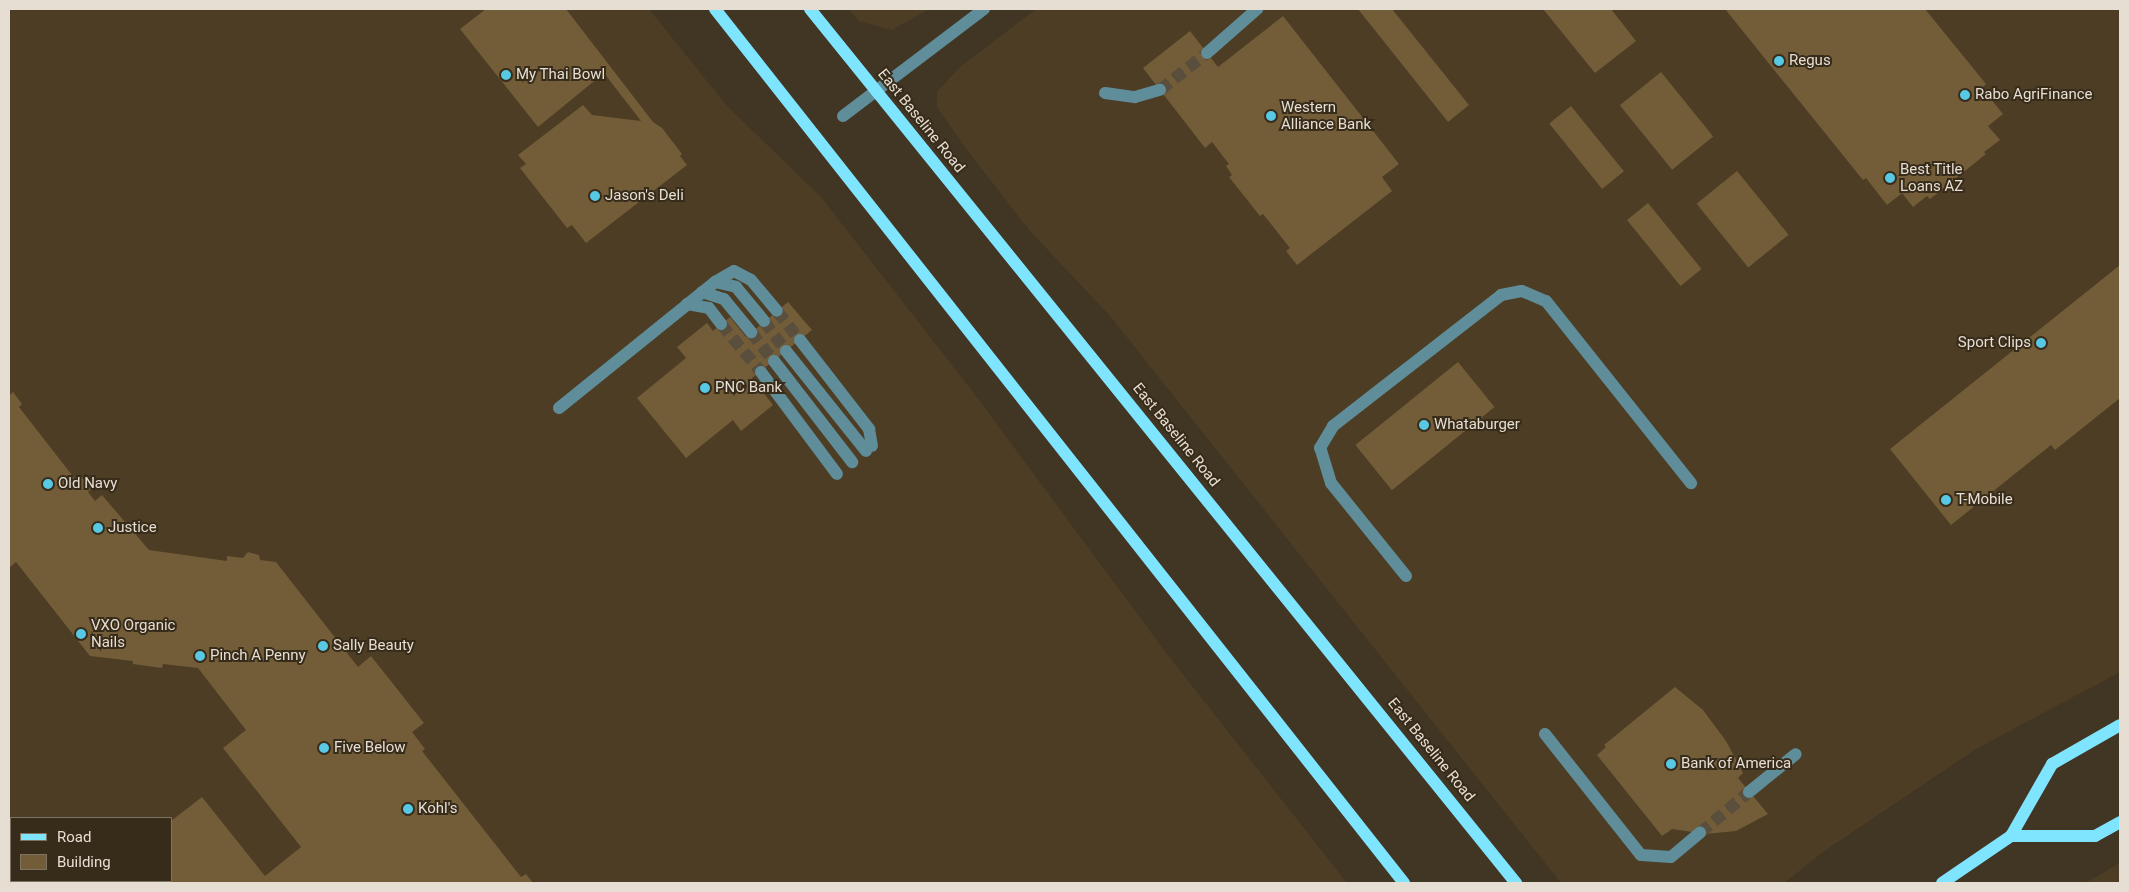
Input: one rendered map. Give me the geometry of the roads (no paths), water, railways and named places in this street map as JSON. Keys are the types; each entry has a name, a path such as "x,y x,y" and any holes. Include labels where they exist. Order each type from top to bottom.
{"main road":[{"path":"715,9 1404,883"},
{"name":"East Baseline Road","path":"810,9 1347,671 1516,883"},
{"path":"1942,883 2011,836 2052,764 2120,725"},
{"path":"2011,836 2095,836 2120,822"}],"street":[{"path":"843,116 877,93 984,9"},
{"path":"1207,53 1257,9"},
{"path":"1105,93 1136,97 1160,90"},
{"path":"559,408 702,292 734,271 751,280 777,311"},
{"path":"715,282 736,287 764,321"},
{"path":"1406,576 1331,483 1320,448 1333,426 1501,295 1522,290 1546,301 1691,483"},
{"path":"702,292 724,299 751,332"},
{"path":"687,304 709,308 721,324"},
{"path":"786,351 869,449 870,429 800,340"},
{"path":"774,361 852,462"},
{"path":"761,372 837,474"},
{"path":"1545,734 1641,854 1671,857 1700,833"},
{"path":"1749,792 1796,754"}],"tunnel":[{"path":"1160,90 1207,53"},
{"path":"777,311 800,340"},
{"path":"764,321 786,351"},
{"path":"721,324 761,372"},
{"path":"751,332 774,361"},
{"path":"1700,833 1749,792"}],"place":[{"name":"Regus","path":"1779,61"},
{"name":"My Thai Bowl","path":"506,75"},
{"name":"Rabo AgriFinance","path":"1965,95"},
{"name":"Western Alliance Bank","path":"1271,116"},
{"name":"Best Title Loans AZ","path":"1890,178"},
{"name":"Jason's Deli","path":"595,196"},
{"name":"Sport Clips","path":"2041,343"},
{"name":"PNC Bank","path":"705,388"},
{"name":"Whataburger","path":"1424,425"},
{"name":"Old Navy","path":"48,484"},
{"name":"T-Mobile","path":"1946,500"},
{"name":"Justice","path":"98,528"},
{"name":"VXO Organic Nails","path":"81,634"},
{"name":"Sally Beauty","path":"323,646"},
{"name":"Pinch A Penny","path":"200,656"},
{"name":"Five Below","path":"324,748"},
{"name":"Bank of America","path":"1671,764"},
{"name":"Kohl's","path":"408,809"}]}
